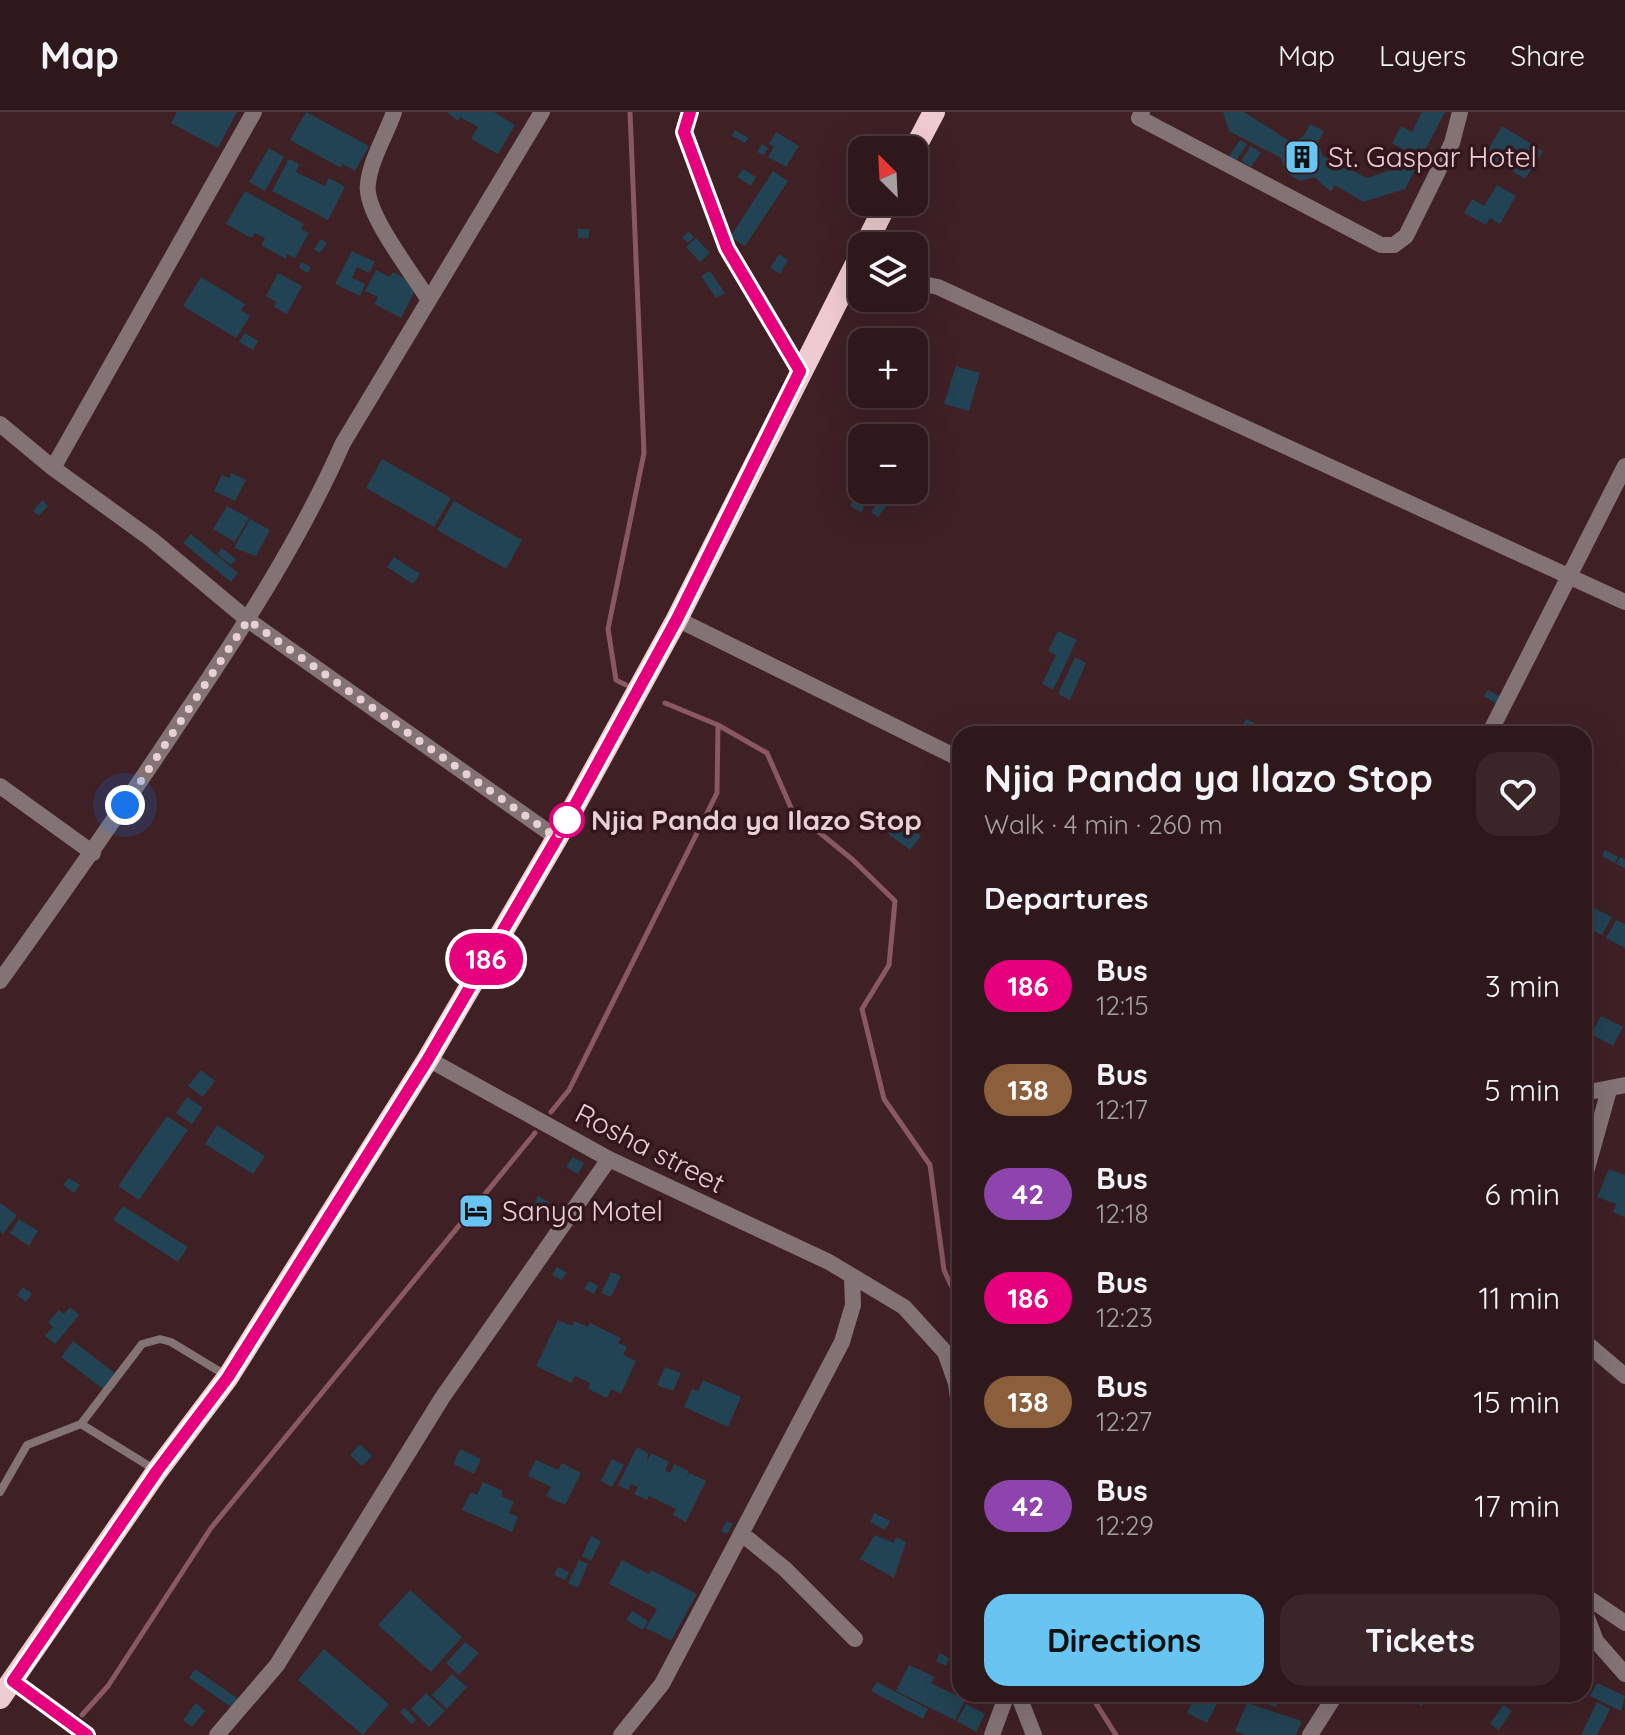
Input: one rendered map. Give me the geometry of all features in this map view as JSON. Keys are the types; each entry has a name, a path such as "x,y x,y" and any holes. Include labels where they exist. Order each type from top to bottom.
{"highway":[{"path":"921,136 934,112"},
{"path":"6,1690 157,1471 228,1377 428,1059 557,838 677,619 800,371 848,283"}],"street":[{"path":"53,468 254,112"},
{"path":"394,112 368,181 367,195 375,215 428,299"},
{"path":"0,981 93,853 248,620 325,483 343,443 542,112"},
{"path":"690,112 684,132 727,248 800,371"},
{"path":"1142,112 1139,118 1381,245 1394,245 1406,236 1452,143 1460,112"},
{"path":"928,286 952,294 1625,602"},
{"path":"0,424 53,468 151,539 248,620 557,838"},
{"path":"1493,726 1625,466"},
{"path":"677,619 952,755"},
{"path":"0,786 93,853"},
{"name":"Rosha street","path":"428,1059 609,1159 829,1262 904,1307 933,1336 952,1372"},
{"path":"1592,1092 1617,1087"},
{"path":"1592,1157 1617,1087"},
{"path":"217,1735 277,1665 442,1398 609,1159"},
{"path":"621,1735 662,1684 842,1342 853,1305 852,1277"},
{"path":"1592,1348 1625,1376"},
{"path":"742,1534 785,1569 855,1639"},
{"path":"1592,1600 1625,1623"},
{"path":"1592,1631 1596,1641 1625,1674"},
{"path":"6,1690 87,1735"},
{"path":"992,1735 1004,1702"},
{"path":"1021,1702 1034,1735"},
{"path":"1310,1735 1331,1702"}],"lane":[{"path":"0,1492 27,1445 81,1424 142,1344 151,1340 171,1342 228,1377"},
{"path":"81,1424 157,1471"}],"building":[{"path":"177,112 237,112 218,148 171,123"},
{"path":"306,112 369,146 355,171 343,164 341,168 290,140"},
{"path":"447,112 494,112 515,125 498,154 471,139 478,127 460,117 458,121"},
{"name":"St. Gaspar Hotel","path":"1223,112 1244,112 1291,142 1303,137 1310,124 1324,131 1318,143 1323,156 1367,178 1391,170 1402,149 1392,143 1401,126 1412,132 1422,112 1445,112 1405,189 1363,202 1335,185 1331,192 1314,177 1300,181 1287,173 1281,158 1229,131"},
{"path":"1502,126 1543,151 1525,179 1485,155"},
{"path":"735,130 748,138 745,143 732,136"},
{"path":"776,132 799,146 786,167 768,157 774,147 769,144"},
{"path":"1240,140 1247,144 1236,161 1229,156"},
{"path":"762,144 768,148 764,155 757,152"},
{"path":"1251,146 1261,153 1251,167 1241,161"},
{"path":"269,148 284,157 265,191 249,182"},
{"path":"289,159 299,164 296,172 325,186 329,178 345,187 328,220 272,191"},
{"path":"743,169 756,177 751,186 737,177"},
{"path":"773,171 788,181 745,246 730,237"},
{"path":"1497,185 1516,196 1500,224 1490,218 1486,225 1464,213 1472,199 1484,206"},
{"path":"245,191 304,224 301,229 309,233 295,258 287,254 286,259 261,245 265,238 255,233 251,238 226,224"},
{"path":"578,229 589,229 589,238 578,238"},
{"path":"688,231 694,237 688,243 682,238"},
{"path":"696,238 710,253 700,262 686,247"},
{"path":"321,239 327,243 320,253 314,249"},
{"path":"352,251 375,262 369,273 357,267 352,278 365,284 360,296 335,284"},
{"path":"779,254 788,260 780,274 770,268"},
{"path":"301,262 311,267 308,273 299,268"},
{"path":"376,270 390,277 393,272 418,285 401,318 374,304 378,297 365,291"},
{"path":"710,271 725,293 716,298 701,276"},
{"path":"278,273 302,286 287,314 274,307 276,302 266,296"},
{"path":"201,277 245,304 241,310 250,316 236,338 183,306"},
{"path":"245,333 258,341 253,350 239,342"},
{"path":"956,366 980,373 969,411 944,404"},
{"path":"382,459 451,498 434,527 366,488"},
{"path":"231,473 246,480 235,501 214,491 222,475 229,478"},
{"path":"42,500 48,506 39,516 33,511"},
{"path":"454,501 522,540 506,569 437,530"},
{"path":"851,504 866,504 861,512"},
{"path":"877,504 887,505 878,517 871,512"},
{"path":"227,506 249,518 235,542 213,529"},
{"path":"250,519 270,530 256,556 234,548"},
{"path":"191,534 238,573 231,582 183,543"},
{"path":"222,548 236,559 231,565 217,554"},
{"path":"394,557 420,574 413,584 387,567"},
{"path":"1058,631 1077,640 1053,690 1042,684 1056,655 1048,651"},
{"path":"1075,657 1086,663 1070,700 1058,694"},
{"path":"1488,690 1501,697 1497,704 1484,696"},
{"path":"1246,719 1255,723 1253,726 1242,726"},
{"path":"900,819 921,836 910,850 888,834"},
{"path":"1605,850 1618,857 1615,863 1602,856"},
{"path":"1620,857 1625,859 1625,868 1616,864"},
{"path":"1592,907 1612,917 1602,935 1592,930"},
{"path":"1616,920 1625,924 1625,948 1606,938"},
{"path":"1601,1016 1623,1027 1613,1046 1592,1032"},
{"path":"201,1070 215,1081 203,1097 188,1086"},
{"path":"187,1097 203,1108 192,1124 176,1113"},
{"path":"167,1116 188,1130 139,1200 118,1186"},
{"path":"217,1125 265,1156 253,1174 205,1144"},
{"path":"573,1157 584,1163 578,1174 566,1167"},
{"path":"1609,1169 1625,1175 1625,1217 1613,1212 1616,1204 1597,1197"},
{"path":"69,1178 80,1185 74,1193 63,1185"},
{"path":"538,1196 549,1202 543,1213 532,1207"},
{"path":"611,1199 620,1205 612,1218 603,1212"},
{"path":"0,1203 17,1215 3,1234 0,1231"},
{"path":"123,1206 188,1247 178,1262 113,1220"},
{"path":"19,1219 38,1231 29,1246 10,1233"},
{"path":"557,1267 567,1273 561,1280 552,1275"},
{"path":"611,1272 621,1276 611,1297 601,1293"},
{"path":"589,1281 598,1286 594,1294 584,1289"},
{"path":"23,1287 32,1294 26,1302 17,1295"},
{"path":"70,1307 79,1315 55,1344 45,1336 53,1327 48,1322 59,1310 64,1314"},
{"path":"558,1320 572,1326 574,1321 588,1327 590,1323 621,1338 618,1343 627,1347 623,1355 636,1361 621,1394 611,1389 607,1398 588,1389 590,1383 575,1376 571,1383 536,1366"},
{"path":"73,1341 115,1373 103,1389 61,1357"},
{"path":"665,1367 681,1373 673,1391 657,1385"},
{"path":"703,1380 741,1397 728,1427 684,1407 692,1389 698,1391"},
{"path":"360,1444 372,1456 362,1466 350,1455"},
{"path":"637,1447 648,1453 647,1462 651,1453 669,1462 665,1471 670,1473 674,1464 689,1471 686,1477 690,1473 706,1481 686,1522 673,1515 676,1509 649,1496 647,1500 634,1494 638,1487 631,1484 628,1490 618,1485"},
{"path":"460,1449 481,1459 474,1474 453,1464"},
{"path":"612,1459 624,1465 612,1487 601,1481"},
{"path":"536,1460 558,1470 562,1463 581,1473 565,1505 546,1496 551,1487 528,1476"},
{"path":"483,1482 503,1491 501,1496 514,1502 509,1513 518,1517 512,1532 462,1510 471,1492 477,1495"},
{"path":"874,1513 890,1521 885,1530 870,1522"},
{"path":"727,1521 733,1524 727,1534 721,1531"},
{"path":"875,1535 894,1543 896,1537 906,1542 894,1578 860,1559"},
{"path":"591,1536 601,1541 591,1561 582,1556"},
{"path":"579,1560 588,1564 578,1588 568,1583"},
{"path":"622,1560 649,1574 651,1570 697,1594 671,1641 646,1628 657,1609 609,1584"},
{"path":"558,1567 569,1572 565,1580 554,1575"},
{"path":"410,1590 462,1637 431,1672 378,1625"},
{"path":"632,1611 648,1621 643,1630 626,1620"},
{"path":"465,1642 479,1653 459,1675 446,1663"},
{"path":"324,1649 389,1704 363,1735 298,1680"},
{"path":"940,1653 949,1658 946,1666 936,1661"},
{"path":"909,1665 935,1677 931,1683 952,1694 952,1702 964,1702 955,1720 896,1691"},
{"path":"195,1669 240,1700 234,1709 189,1678"},
{"path":"452,1674 467,1687 447,1709 432,1695"},
{"path":"877,1682 928,1709 923,1719 871,1691"},
{"path":"1597,1683 1625,1696 1621,1711 1592,1697"},
{"path":"426,1693 445,1711 429,1727 411,1709"},
{"path":"1192,1702 1218,1702 1207,1723 1187,1713"},
{"path":"1597,1702 1610,1709 1597,1735 1581,1735"},
{"path":"196,1703 205,1711 192,1727 183,1720"},
{"path":"1247,1703 1302,1721 1296,1735 1245,1735 1235,1731"},
{"path":"966,1704 985,1714 976,1732 957,1721"},
{"path":"1503,1705 1512,1711 1499,1730 1490,1724"},
{"path":"405,1708 416,1720 411,1724 400,1712"}],"waterway":[{"path":"626,685 616,680 608,629 644,453 630,112"},
{"path":"551,1112 569,1090 717,793 718,725 665,703"},
{"path":"718,725 767,753 792,810 853,860 895,901 889,965 862,1009 884,1099 930,1165 944,1270 952,1288"},
{"path":"82,1715 108,1686 211,1528 535,1133"},
{"path":"1095,1702 1116,1735"}],"bus line":[{"name":"186","path":"87,1735 13,1681 157,1471 228,1377 428,1059 557,838 677,619 800,371 727,248 684,132 690,112"}],"place":[{"name":"St. Gaspar Hotel","path":"1302,157"},
{"name":"Njia Panda ya Ilazo Stop","path":"567,820"},
{"name":"Sanya Motel","path":"476,1211"}],"route":[{"path":"125,805 248,620 557,838 567,820"}]}
